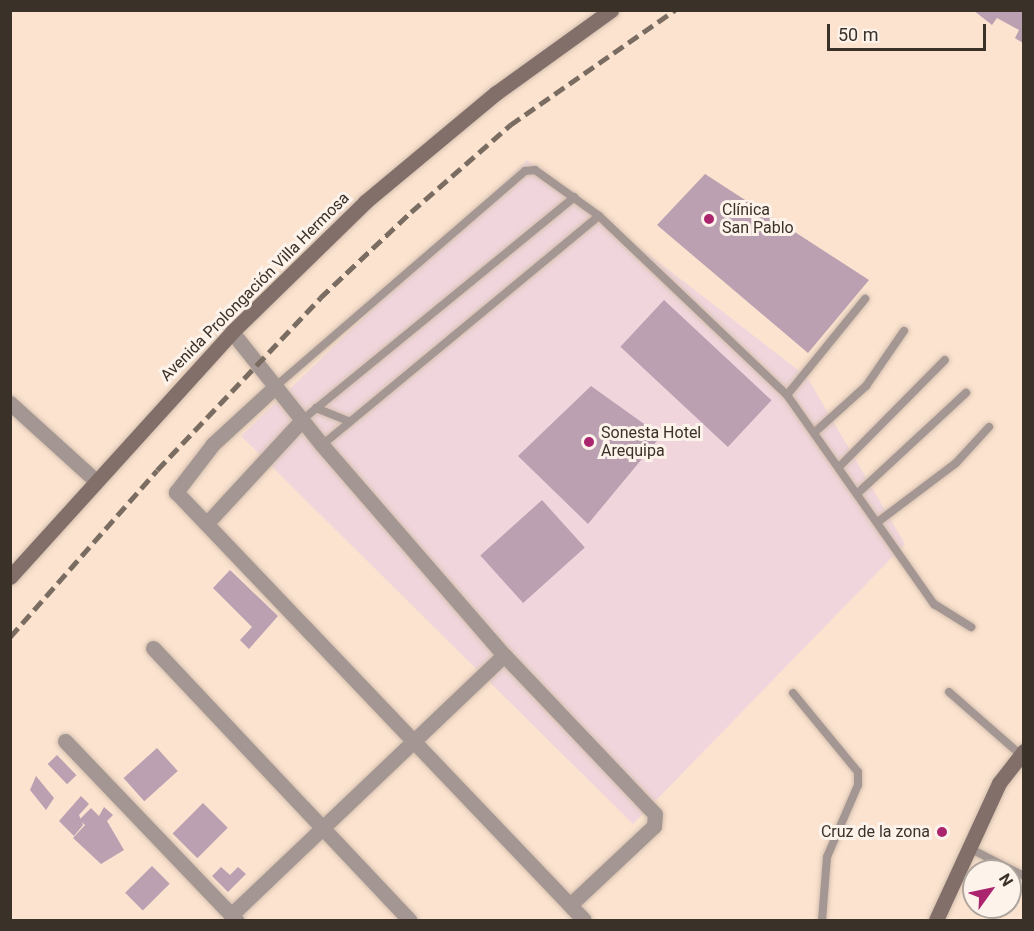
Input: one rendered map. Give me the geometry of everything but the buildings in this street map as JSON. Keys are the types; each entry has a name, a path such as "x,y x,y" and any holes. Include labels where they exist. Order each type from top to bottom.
{"main road":[{"name":"Avenida Prolongación Villa Hermosa","path":"10,577 95,480 232,332 365,202 495,93 611,10"},
{"path":"936,921 967,846 999,783 1022,753"}],"street":[{"path":"232,332 322,445 504,655 655,814 654,826 570,905"},
{"path":"276,386 213,444 175,489 584,921"},
{"path":"10,403 95,480"},
{"path":"207,523 302,420"},
{"path":"153,648 409,921"},
{"path":"65,741 234,918 321,828 504,655"}],"lane":[{"path":"276,386 525,171 542,173 599,216 786,395 859,492 934,604 971,627"},
{"path":"302,420 574,197"},
{"path":"322,445 599,216"},
{"path":"786,395 865,299"},
{"path":"815,432 866,386 904,331"},
{"path":"840,466 945,360"},
{"path":"859,492 966,393"},
{"path":"316,408 349,421"},
{"path":"879,521 956,463 989,427"},
{"path":"949,692 1022,753"},
{"path":"793,693 858,772 858,785 827,857 822,921"},
{"path":"967,846 1023,876"}],"shaded area":[{"path":"527,160 807,377 905,544 633,824 241,436"}],"railway":[{"path":"10,637 157,470 320,298 411,212 510,125 675,10"}],"place":[{"name":"Clínica San Pablo","path":"709,219"},
{"name":"Sonesta Hotel Arequipa","path":"589,442"},
{"name":"Cruz de la zona","path":"942,832"}]}
